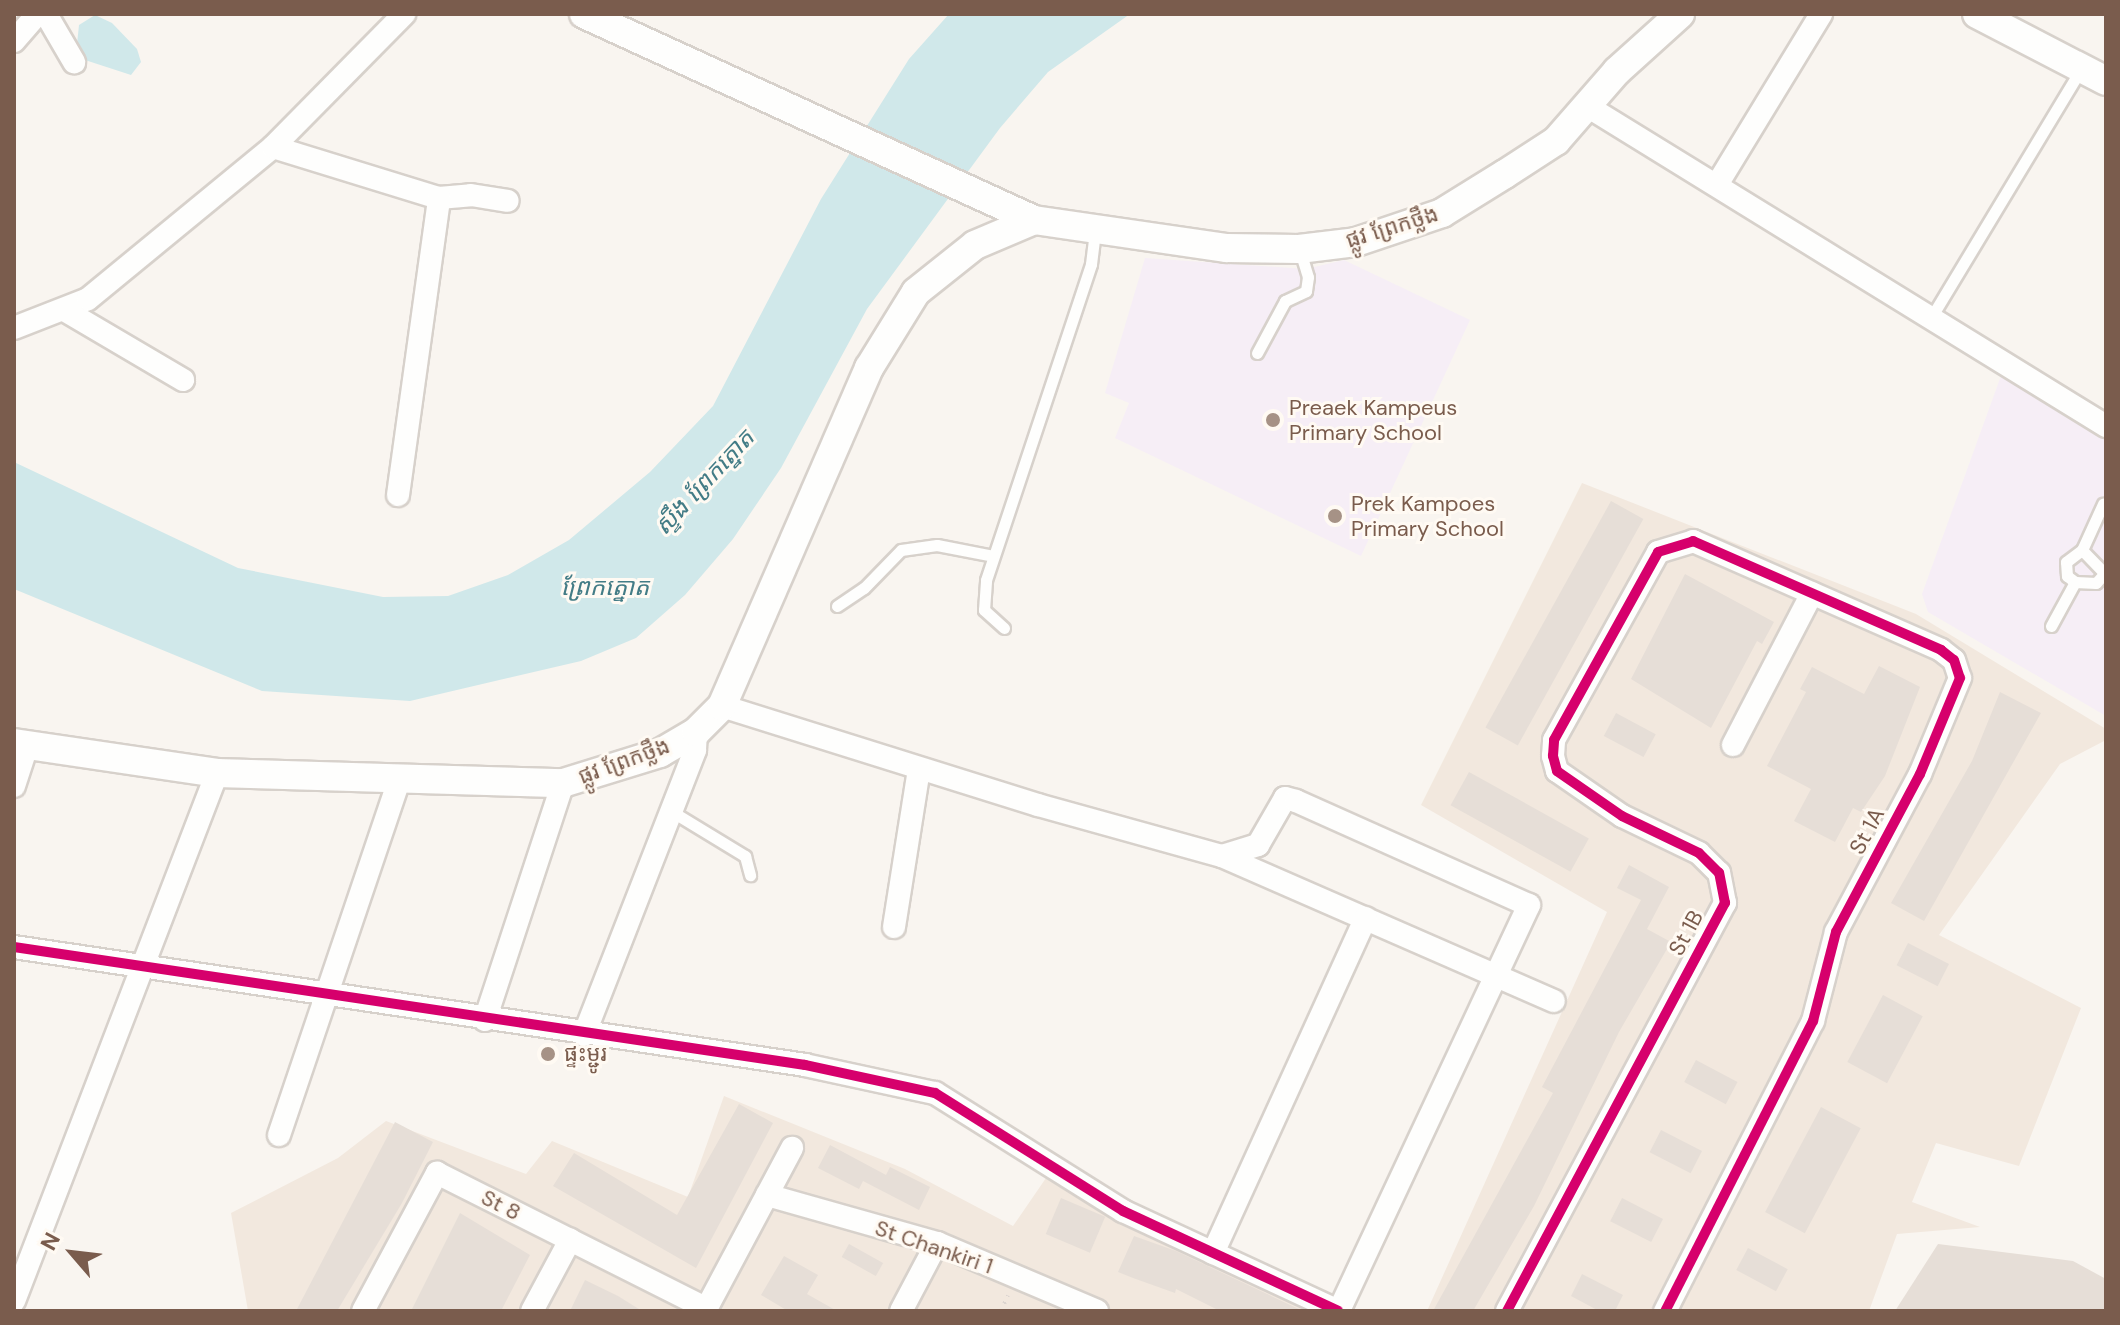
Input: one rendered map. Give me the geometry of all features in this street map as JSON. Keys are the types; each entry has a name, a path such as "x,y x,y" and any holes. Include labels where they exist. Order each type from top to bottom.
{"street":[{"path":"14,41 37,14 46,14 74,62"},
{"path":"14,328 66,311 88,299 273,147 404,14"},
{"name":"ផ្លូវ ព្រែកថ្លឹង","path":"584,14 785,103 1034,220 1095,233 1227,248 1299,249 1356,242 1442,213 1556,141 1680,14"},
{"path":"1718,183 1821,14"},
{"path":"1977,14 2094,75"},
{"path":"1587,106 1718,183 2106,426"},
{"path":"273,147 439,198 471,195 508,201"},
{"path":"398,495 439,198"},
{"name":"ផ្លូវ ព្រែកថ្លឹង","path":"20,745 217,773 563,783 660,753 696,732 722,706 869,368 916,292 975,245 1034,220"},
{"path":"66,311 183,380"},
{"name":"St 1A","path":"1658,552 1693,541 1941,650 1954,660 1960,678 1920,774 1836,932 1813,1021 1665,1311"},
{"name":"St 1B","path":"1507,1311 1725,903 1719,873 1699,853 1622,816 1557,771 1553,756 1554,740 1658,552"},
{"path":"1733,745 1812,593"},
{"path":"722,706 919,769 1222,856 1554,1001"},
{"path":"584,1035 695,750 696,732"},
{"path":"14,786 20,745"},
{"path":"894,927 919,769"},
{"path":"14,1301 217,773"},
{"path":"279,1135 400,777"},
{"path":"485,1020 563,783"},
{"path":"14,947 584,1035 805,1065 935,1093 1123,1211 1338,1311 1529,905 1285,798 1258,845 1222,856"},
{"path":"1213,1253 1366,918"},
{"path":"706,1309 792,1148"},
{"name":"St 8","path":"363,1311 437,1173 706,1309"},
{"name":"St Chankiri 1","path":"767,1195 937,1243 1097,1311"},
{"path":"532,1311 570,1240"},
{"path":"901,1311 937,1243"}],"lane":[{"path":"1932,316 2094,75"},
{"path":"1004,628 984,610 993,556 1091,264 1095,233"},
{"path":"1257,353 1285,301 1306,291 1308,277 1299,249"},
{"path":"2082,550 2105,574 2096,583 2075,582 2067,576 2066,562 2082,550 2103,504"},
{"path":"837,606 864,588 901,550 937,545 993,556"},
{"path":"2051,626 2075,582"},
{"path":"671,811 745,856 750,875"}],"shaded area":[{"name":"Preaek Kampeus Primary School","path":"1145,258 1306,269 1344,260 1470,320 1361,556 1115,438 1129,403 1105,393"},
{"path":"2006,362 2106,421 2106,716 1928,612 1922,594"},
{"path":"1582,483 1916,614 2106,729 2106,740 2060,764 1939,935 2081,1008 2019,1166 1936,1143 1912,1202 1980,1227 1897,1234 1869,1311 1427,1311 1607,912 1421,805"},
{"path":"724,1096 905,1169 1013,1226 1046,1178 1175,1248 1351,1311 248,1311 231,1213 338,1158 386,1121 526,1174 552,1141 688,1197"}],"water":[{"name":"ព្រែកត្នោត","path":"949,14 1130,14 1048,72 1000,128 867,309 781,468 733,539 685,595 636,638 581,661 410,701 262,691 14,589 14,462 238,568 383,597 448,596 508,575 569,540 650,472 713,406 821,199 909,59"},
{"path":"95,15 112,23 137,49 141,62 131,75 85,60 77,44 79,25"}],"building":[{"path":"1611,501 1643,519 1518,745 1485,728"},
{"path":"1685,574 1774,622 1762,644 1757,641 1711,728 1631,679"},
{"path":"1879,666 1920,687 1885,776 1861,812 1853,808 1835,842 1794,821 1811,789 1767,766 1806,692 1800,689 1812,667 1864,694"},
{"path":"2000,692 2041,713 1924,921 1891,903 1972,761"},
{"path":"1616,713 1656,734 1644,757 1604,736"},
{"path":"1469,772 1589,838 1570,872 1451,805"},
{"path":"1629,865 1669,887 1647,929 1671,942 1619,1032 1534,1206 1473,1311 1433,1311 1553,1093 1542,1087 1641,900 1617,888"},
{"path":"1908,943 1949,964 1938,986 1897,965"},
{"path":"1883,995 1923,1016 1887,1083 1847,1062"},
{"path":"1696,1060 1737,1082 1726,1104 1684,1082"},
{"path":"739,1104 773,1123 696,1268 553,1186 574,1153 677,1215"},
{"path":"1821,1107 1861,1128 1805,1233 1765,1212"},
{"path":"395,1122 433,1142 402,1203 337,1311 296,1311"},
{"path":"1661,1130 1702,1151 1691,1173 1650,1152"},
{"path":"830,1145 886,1175 890,1167 930,1187 919,1210 863,1181 859,1189 818,1168"},
{"path":"1061,1198 1105,1217 1090,1253 1046,1234"},
{"path":"1622,1198 1663,1219 1651,1242 1610,1221"},
{"path":"460,1213 530,1255 501,1311 411,1311"},
{"path":"1134,1236 1176,1251 1303,1311 1220,1311 1176,1289 1175,1293 1118,1272"},
{"path":"849,1244 883,1263 876,1276 842,1257"},
{"path":"1938,1244 2073,1261 2106,1279 2106,1311 1895,1311"},
{"path":"1748,1248 1788,1269 1776,1291 1736,1270"},
{"path":"784,1256 818,1275 807,1294 837,1311 788,1311 761,1295"},
{"path":"1582,1274 1623,1295 1615,1311 1599,1311 1571,1296"},
{"path":"585,1280 618,1296 642,1311 570,1311"}],"cycle path":[{"path":"1507,1311 1725,903 1719,873 1699,853 1622,816 1557,771 1553,756 1554,740 1658,552 1693,541 1941,650 1954,660 1960,678 1920,774 1836,932 1813,1021 1665,1311"},
{"path":"14,947 805,1065 935,1093 1123,1211 1338,1311"}],"place":[{"name":"Preaek Kampeus Primary School","path":"1273,420"},
{"name":"Prek Kampoes Primary School","path":"1335,516"},
{"name":"ផ្ទះម្ជូរ","path":"548,1054"}],"water label":[{"name":"ស្ទឹង ព្រែកត្នោត","path":"704,482"}]}
